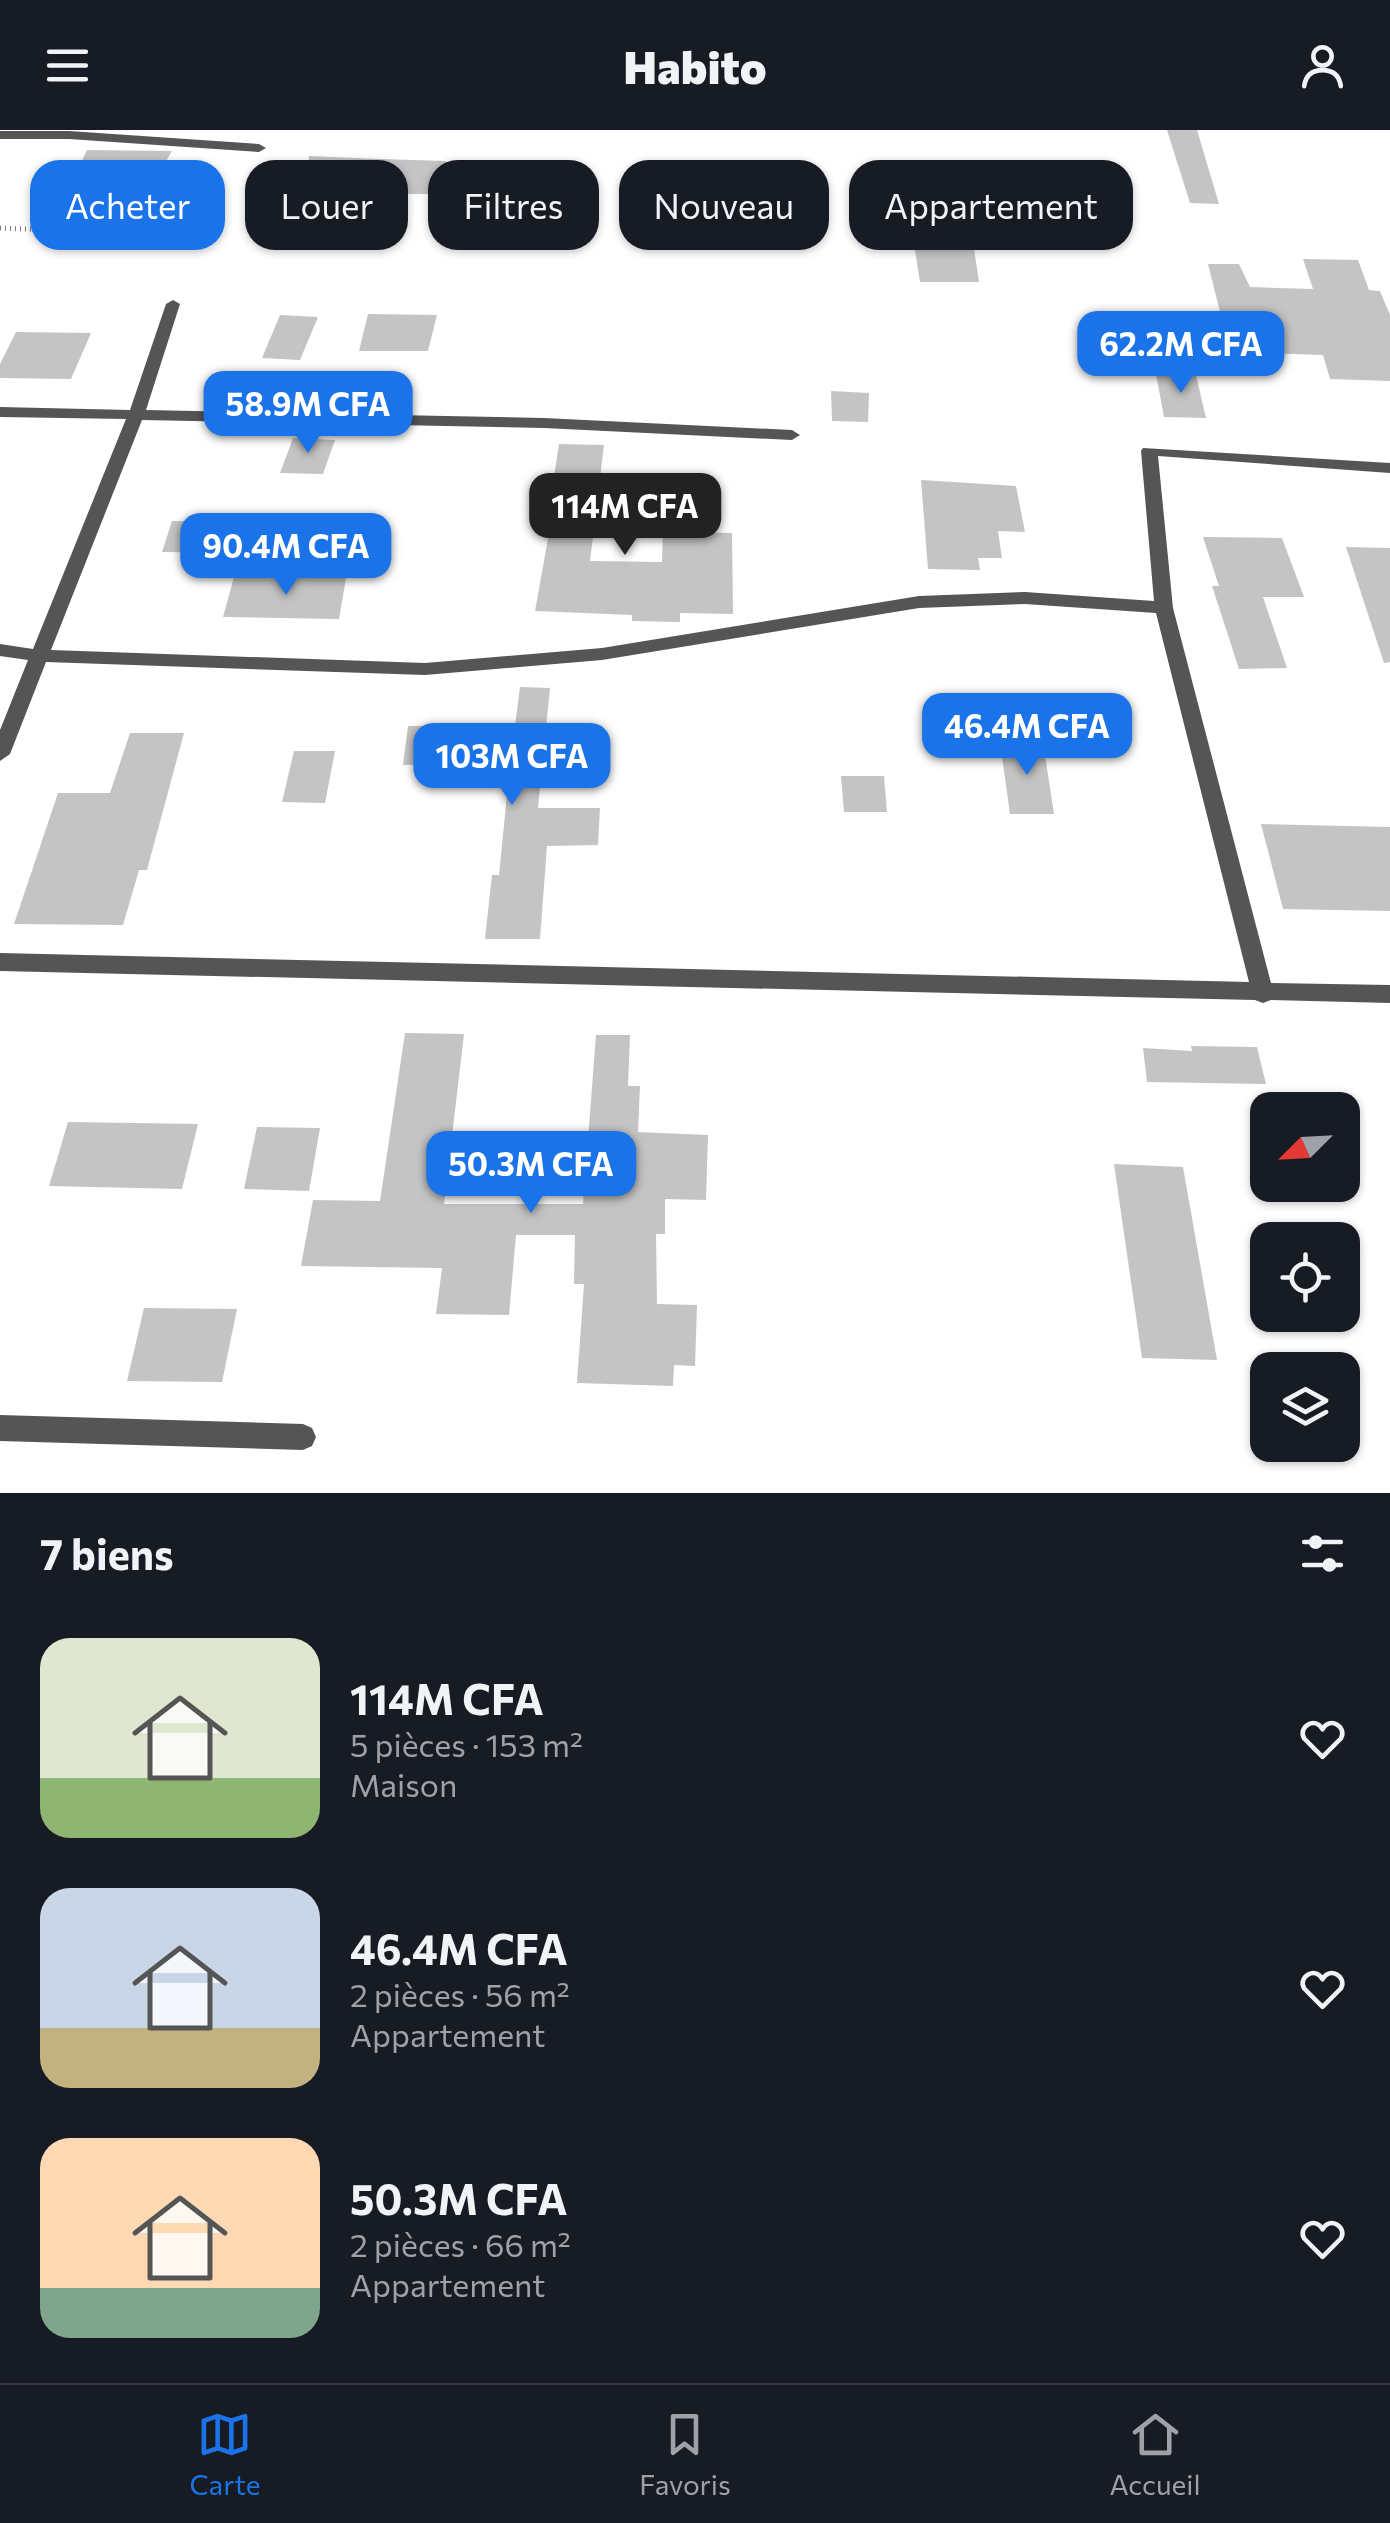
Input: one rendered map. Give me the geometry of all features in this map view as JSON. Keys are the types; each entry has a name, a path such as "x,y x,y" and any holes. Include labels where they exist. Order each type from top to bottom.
{"street":[{"path":"0,135 68,134 259,148"},
{"path":"0,754 136,414 173,304"},
{"path":"0,412 544,423 792,435"},
{"path":"1264,994 1164,608 1150,450 1390,468"},
{"path":"0,650 40,656 425,668 602,654 919,602 1025,598 1164,608"},
{"path":"0,962 1390,994"},
{"path":"0,1428 303,1437"}],"path":[{"path":"0,228 30,229"}],"building":[{"path":"1167,130 1197,130 1219,204 1190,203"},
{"path":"87,150 172,151 167,160 82,160"},
{"path":"309,156 428,160 428,194 408,194 408,160 309,160"},
{"path":"915,250 974,250 979,282 920,282"},
{"path":"1303,259 1358,260 1369,290 1380,291 1390,315 1390,381 1330,379 1323,355 1230,352 1208,264 1239,264 1250,287 1313,289"},
{"path":"368,314 437,315 428,351 359,351"},
{"path":"280,315 318,317 300,360 262,358"},
{"path":"16,332 91,333 71,379 0,378 0,364"},
{"path":"1156,374 1196,375 1206,418 1164,417"},
{"path":"831,391 869,393 868,422 832,421"},
{"path":"293,438 335,440 323,474 280,473"},
{"path":"559,444 604,445 590,561 662,562 663,532 732,533 733,614 680,613 680,622 632,621 632,615 535,611 551,522 547,522"},
{"path":"921,480 1016,486 1025,532 998,531 1002,558 978,558 980,570 928,569"},
{"path":"172,521 251,522 242,553 162,552"},
{"path":"1203,537 1282,538 1304,597 1263,597 1287,668 1239,669 1212,586 1219,586"},
{"path":"1346,547 1390,548 1390,662 1384,663"},
{"path":"234,577 346,578 339,619 223,617"},
{"path":"520,687 550,688 538,808 600,808 598,845 547,846 540,939 485,939 492,875 499,875 510,765 403,765 408,726 515,726"},
{"path":"130,733 184,733 147,870 139,870 123,925 14,924 58,793 110,793"},
{"path":"1000,742 1043,742 1054,814 1010,814"},
{"path":"294,751 335,751 325,803 282,802"},
{"path":"841,776 884,776 887,812 844,812"},
{"path":"1261,824 1390,827 1390,911 1283,909"},
{"path":"405,1033 464,1034 444,1204 583,1204 596,1035 630,1035 628,1086 640,1086 638,1132 708,1135 706,1200 665,1199 665,1234 656,1234 657,1304 697,1305 695,1366 674,1365 673,1386 577,1383 584,1284 574,1284 575,1235 516,1235 509,1315 436,1314 442,1268 301,1266 313,1200 380,1201"},
{"path":"1191,1046 1257,1047 1266,1084 1147,1082 1143,1048 1192,1051"},
{"path":"68,1122 198,1124 182,1189 49,1186"},
{"path":"257,1127 320,1128 309,1191 244,1189"},
{"path":"1114,1164 1183,1167 1217,1360 1142,1358"},
{"path":"144,1308 237,1309 222,1382 127,1381"}]}
